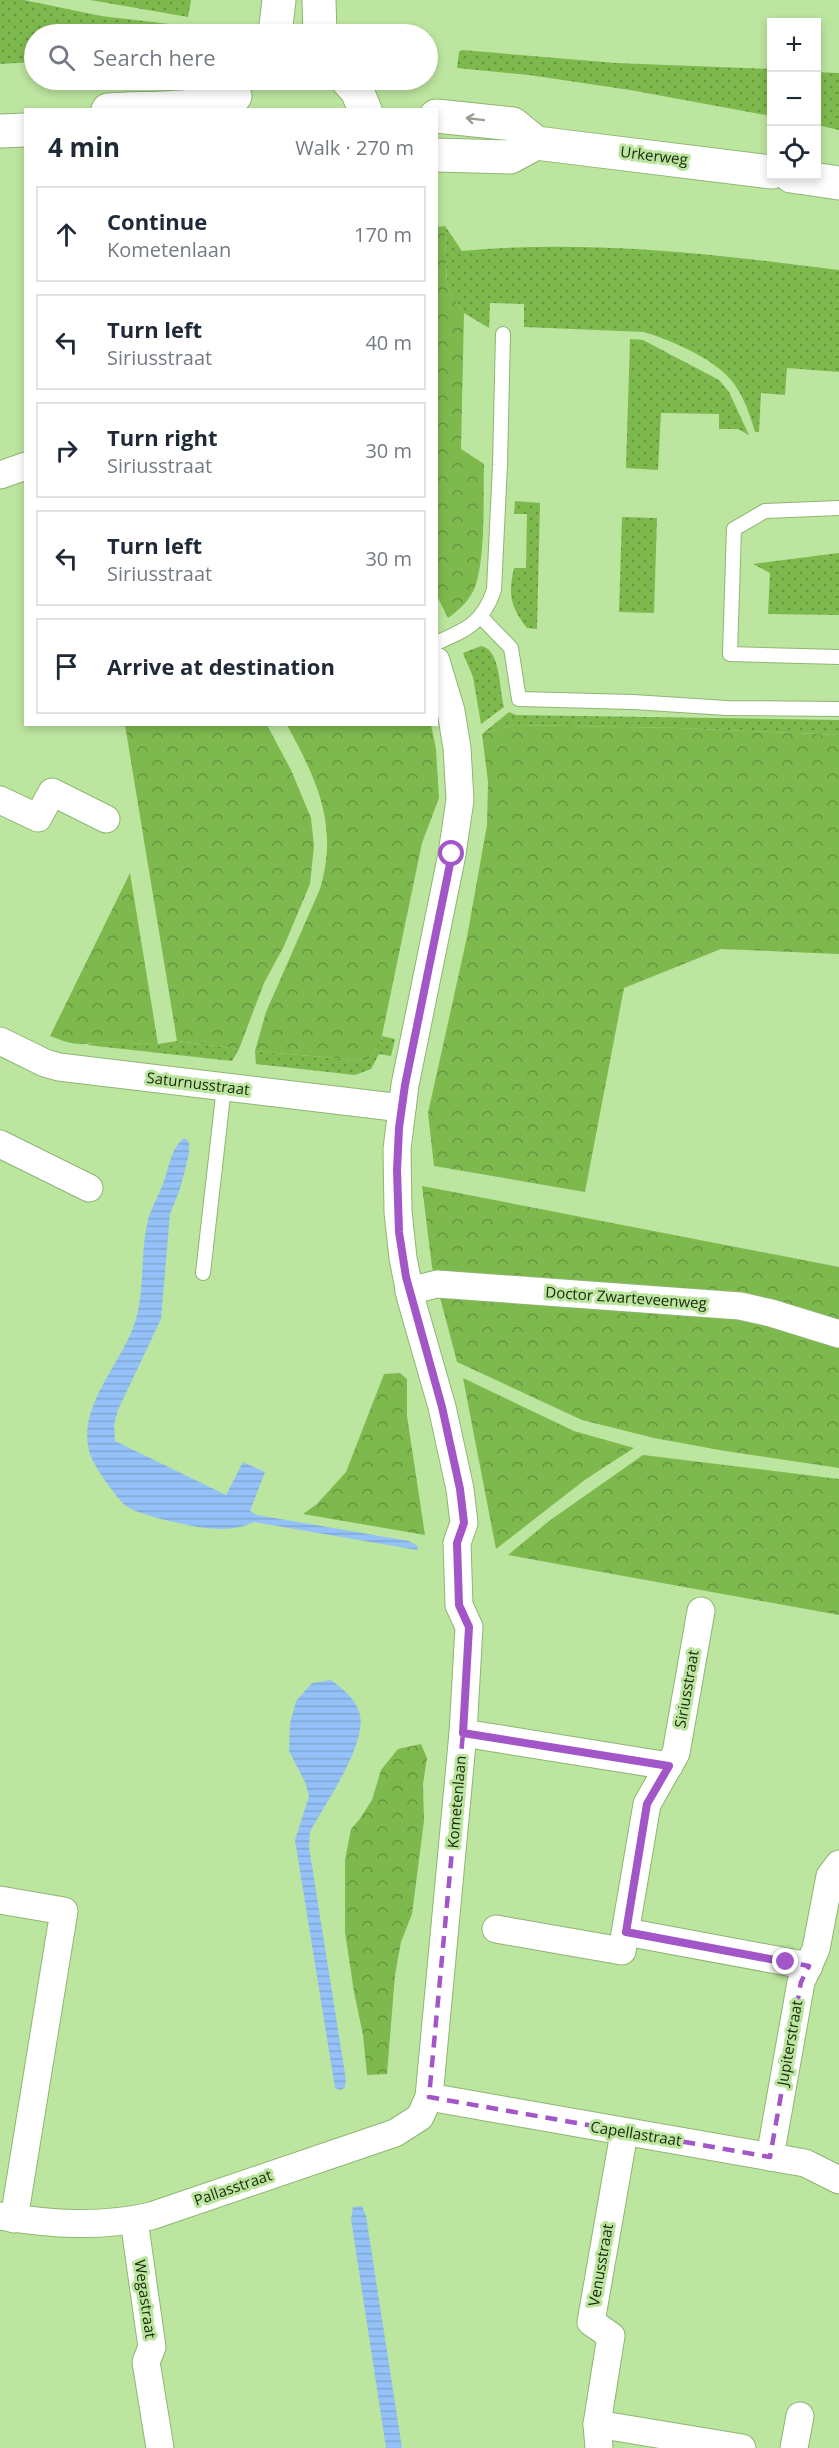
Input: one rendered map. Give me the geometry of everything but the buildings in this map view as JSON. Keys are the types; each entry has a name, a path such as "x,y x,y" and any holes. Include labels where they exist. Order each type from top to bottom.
{"main road":[{"path":"276,24 279,0"},
{"path":"319,0 320,24"},
{"path":"148,108 217,103 237,95"},
{"path":"438,116 513,124 536,143 510,157 438,155"},
{"path":"0,131 24,130"},
{"name":"Urkerweg","path":"536,143 767,172"},
{"path":"818,180 839,183"}],"street":[{"path":"0,475 24,467"},
{"name":"Kometenlaan","path":"429,2097 463,1733 469,1627 459,1605 457,1543 464,1523 460,1489 442,1407 409,1291 398,1212 397,1149 402,1108 452,854 460,800 457,748 451,711 438,669"},
{"path":"0,800 38,818 52,792 106,819"},
{"name":"Saturnusstraat","path":"0,1041 45,1063 59,1067 402,1108"},
{"path":"0,1144 89,1188"},
{"name":"Doctor Zwarteveenweg","path":"409,1291 437,1284 740,1306 839,1334"},
{"name":"Siriusstraat","path":"496,1929 622,1952 647,1804 676,1753 701,1611"},
{"path":"463,1733 669,1766"},
{"name":"Jupiterstraat","path":"770,2157 801,1982 816,1949 830,1876 839,1864"},
{"name":"Pallasstraat","path":"0,1900 64,1911 7,2218 72,2224 134,2220 395,2133 420,2117 429,2097"},
{"path":"626,1932 809,1966"},
{"name":"Capellastraat","path":"429,2097 805,2163 839,2180"},
{"name":"Venusstraat","path":"624,2133 591,2322 611,2336 598,2436 742,2448"},
{"name":"Wegastraat","path":"134,2220 152,2347 146,2362 160,2448"},
{"path":"794,2448 800,2416"}],"lane":[{"path":"438,642 467,629 481,617 494,585 503,334"},
{"path":"839,508 765,511 734,529 730,654 839,657"},
{"path":"481,617 511,648 519,699 633,702 727,708 839,709"},
{"path":"203,1273 224,1087"}],"highlighted area":[{"path":"463,1733 669,1766 647,1804 626,1932 809,1966 801,1982 770,2157 429,2097"}],"green space":[{"path":"0,0 24,0 101,16 169,24 24,24 24,63 0,64"},
{"path":"90,0 191,0 188,17"},
{"path":"462,50 616,63 767,69 767,115 630,90 529,75 457,68 459,52"},
{"path":"821,72 839,73 839,130 821,126"},
{"path":"445,226 462,251 557,247 651,250 839,270 839,372 787,368 785,395 761,393 759,432 755,432 742,396 727,376 718,367 694,352 668,341 644,332 524,327 524,304 490,303 489,328 464,313 447,287"},
{"path":"445,226 447,287 464,313 461,449 484,464 484,510 479,574 470,596 448,618 438,598 438,227"},
{"path":"630,339 643,340 719,380 729,392 749,435 738,429 719,429 719,414 661,413 658,470 626,468"},
{"path":"515,501 540,503 537,629 527,628 512,600 511,585 514,568 526,568 527,514 514,514"},
{"path":"622,517 657,518 654,613 619,612"},
{"path":"839,553 839,615 768,614 770,573 753,564"},
{"path":"481,646 488,649 496,662 504,707 481,724 473,677 463,653"},
{"path":"509,712 516,715 839,720 839,735 681,728 514,725 482,734"},
{"path":"514,725 681,728 839,735 839,954 721,949 624,988 585,1192 434,1166 428,1113 467,937 487,825 488,782 482,734"},
{"path":"125,726 268,726 291,770 311,818 314,846 310,884 284,946 264,983 239,1049 177,1041"},
{"path":"288,726 431,726 436,749 439,798 422,843 380,1045 367,1061 255,1051 266,1012 320,889 325,866 326,824 316,784"},
{"path":"130,873 158,1044 96,1042 78,1044 50,1036"},
{"path":"382,1036 395,1039 391,1056 379,1054 371,1069 355,1075 256,1064 255,1051 367,1061 380,1045"},
{"path":"177,1041 239,1049 232,1061 87,1045 96,1042 158,1044"},
{"path":"422,1186 839,1267 839,1468 654,1438 582,1420 457,1362 432,1267"},
{"path":"400,1373 407,1379 407,1416 425,1535 303,1514 317,1504 346,1472 384,1374"},
{"path":"463,1378 574,1431 634,1448 586,1479 496,1549"},
{"path":"643,1455 839,1479 839,1615 508,1555 549,1521"},
{"path":"421,1744 427,1758 423,1784 424,1821 412,1914 401,1942 395,1975 387,2074 367,2075 363,2035 345,1932 345,1860 351,1829 372,1800 381,1770 398,1749"}],"water":[{"path":"184,1138 189,1142 189,1154 180,1189 170,1214 161,1319 118,1410 114,1425 115,1441 226,1495 243,1462 265,1472 250,1511 257,1515 409,1541 418,1546 417,1550 254,1522 234,1528 212,1529 159,1518 126,1506 96,1466 90,1454 87,1436 89,1419 95,1402 136,1319 141,1295 148,1220 174,1151"},
{"path":"331,1680 353,1700 360,1715 357,1743 343,1775 310,1832 309,1847 346,2080 345,2087 341,2090 335,2088 295,1840 309,1796 305,1782 289,1751 290,1723 296,1701 312,1683"},
{"path":"362,2206 366,2216 402,2448 386,2448 351,2219 353,2207"}],"route":[{"path":"452,854 405,1085 397,1149 397,1170 399,1232 406,1277 442,1407 460,1489 464,1523 457,1543 459,1605 469,1627 463,1733 669,1766 647,1804 626,1932 786,1962"}]}
